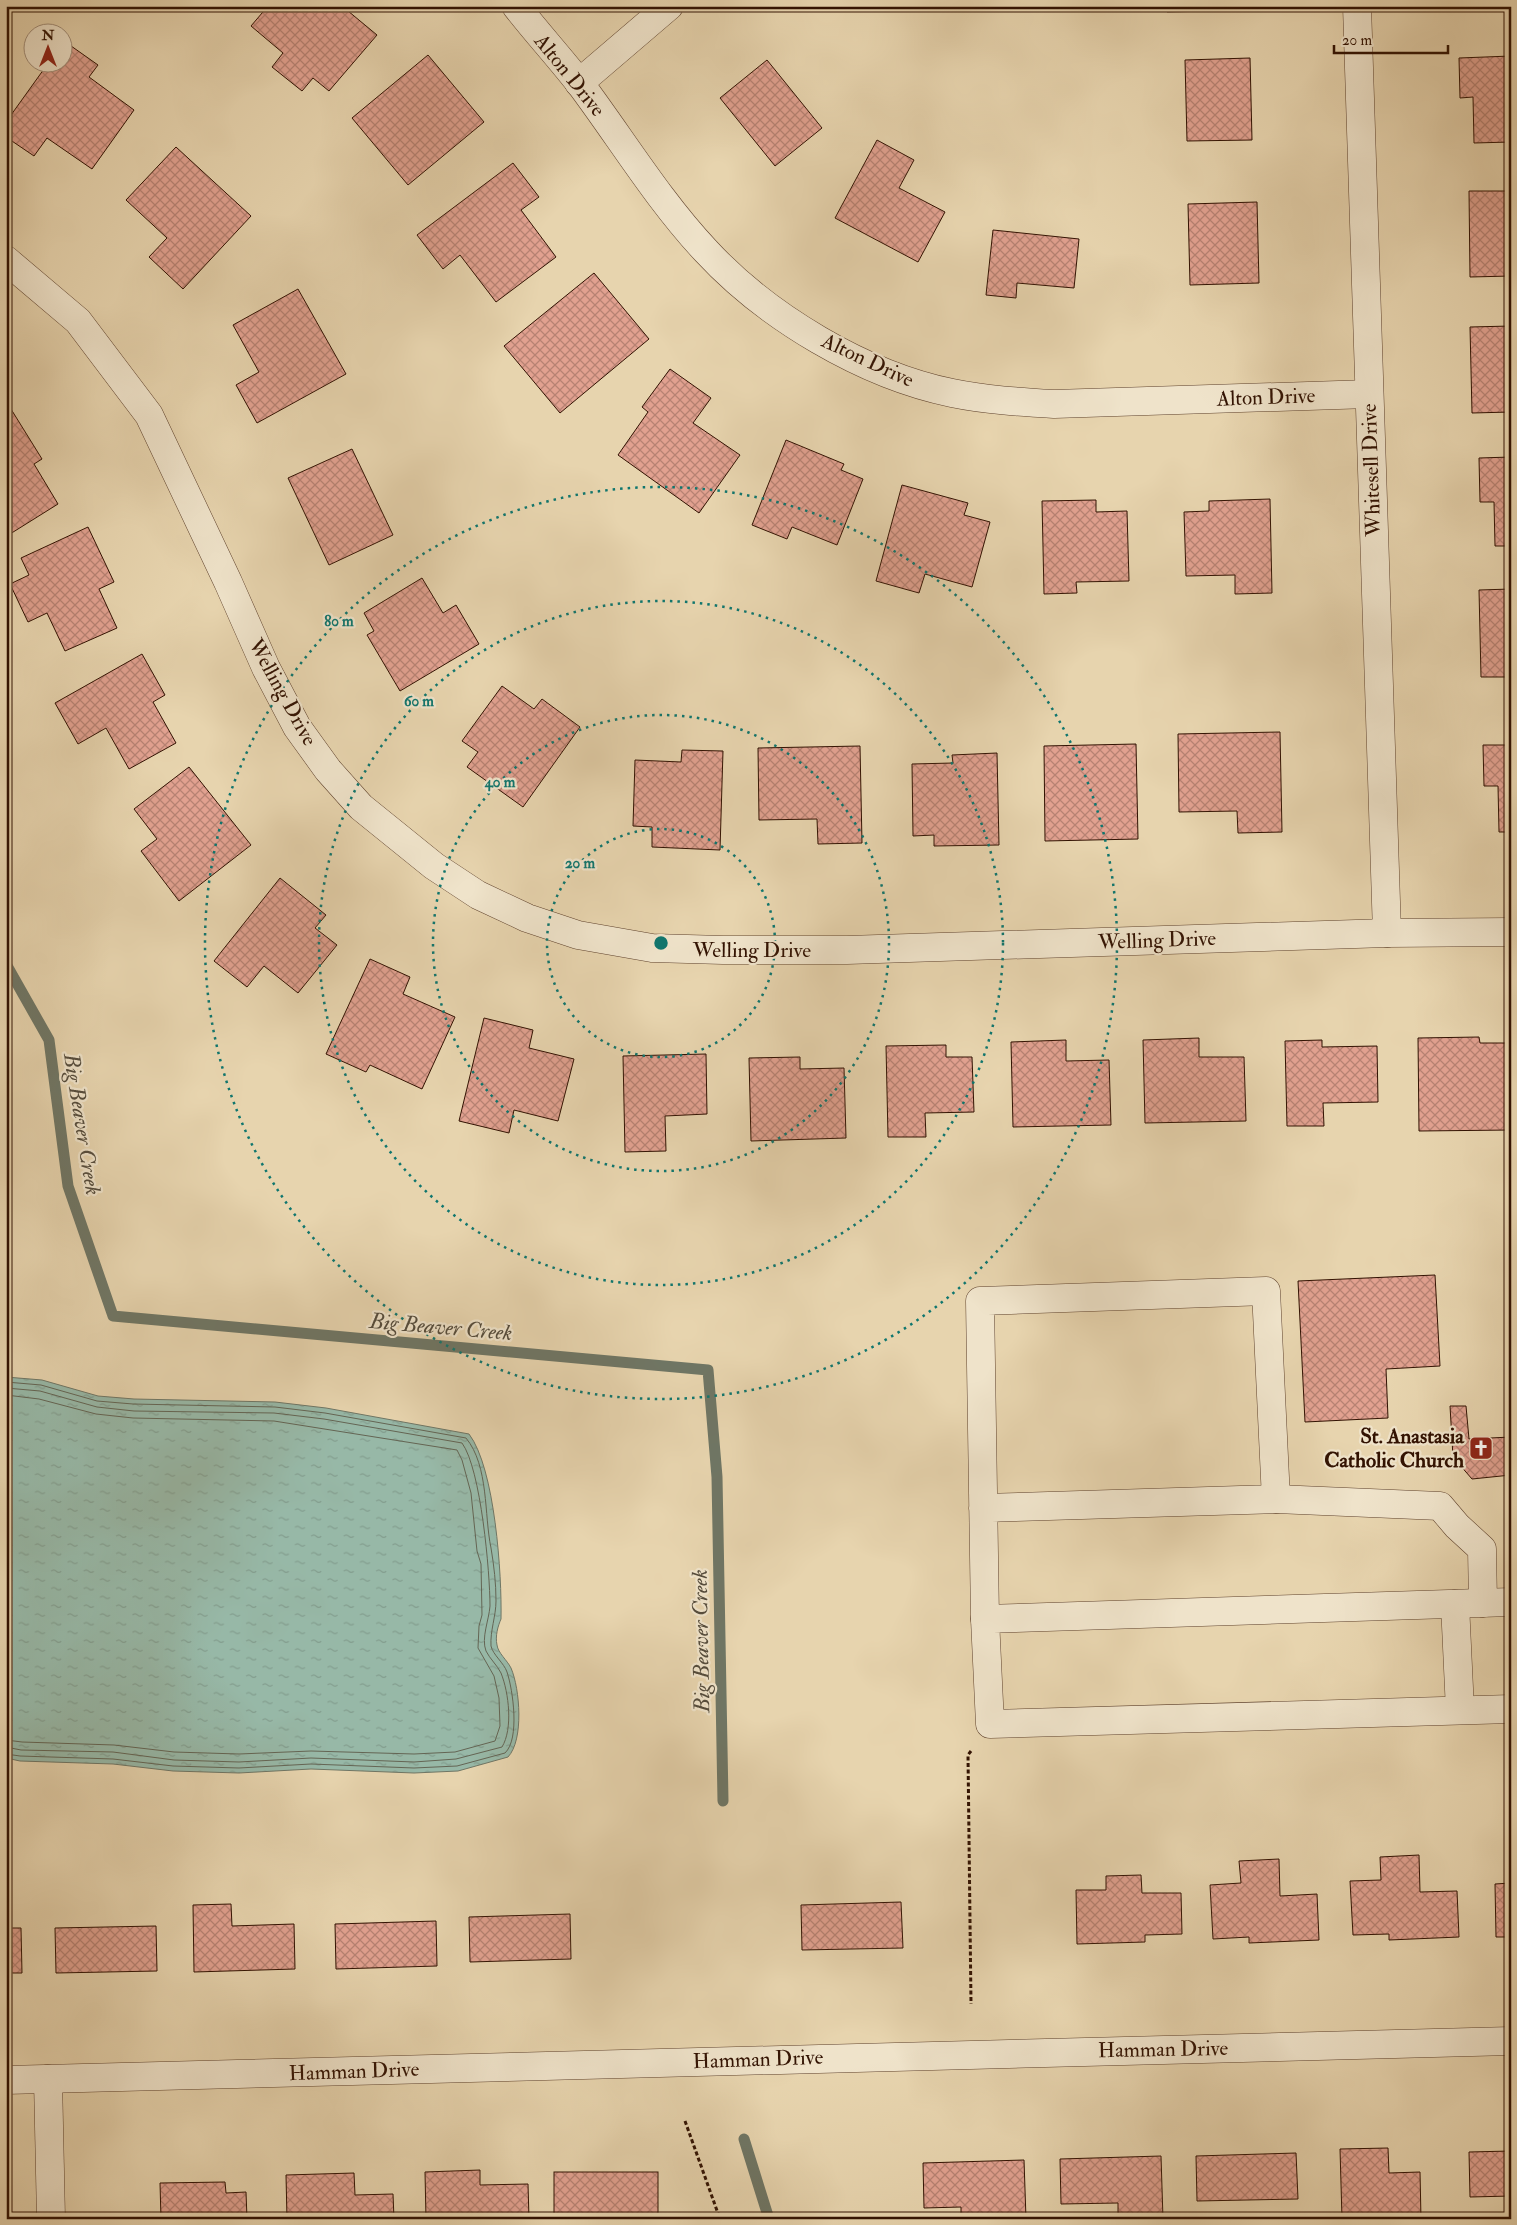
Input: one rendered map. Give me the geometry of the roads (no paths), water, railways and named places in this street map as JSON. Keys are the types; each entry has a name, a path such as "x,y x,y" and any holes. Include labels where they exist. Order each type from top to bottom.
{"street":[{"name":"Alton Drive","path":"516,6 579,82 680,221 735,281 778,315 869,366 918,384 952,393 1017,402 1064,404 1369,394"},
{"path":"579,82 669,6"},
{"name":"Whitesell Drive","path":"1357,6 1387,933"},
{"name":"Welling Drive","path":"6,260 78,321 149,415 228,582 266,668 297,727 328,770 361,806 399,840 478,895 527,918 578,935 652,948 847,950 1387,933 1511,932"},
{"path":"1276,1499 1266,1291 980,1301 985,1618 990,1724 1511,1709"},
{"path":"983,1508 1276,1499 1440,1506 1457,1526 1482,1549 1483,1603"},
{"path":"985,1618 1511,1602"},
{"path":"1454,1604 1460,1710"},
{"name":"Hamman Drive","path":"6,2080 1511,2041"},
{"path":"48,2079 51,2219"}],"water":[{"path":"6,1377 42,1380 98,1396 134,1399 275,1402 326,1408 469,1434 478,1450 485,1471 495,1523 501,1600 501,1619 496,1642 499,1651 511,1668 517,1688 518,1727 513,1749 508,1757 458,1771 414,1773 311,1769 239,1773 173,1771 113,1764 20,1761 6,1758"}],"waterway":[{"name":"Big Beaver Creek","path":"6,964 49,1040 68,1186 113,1316 708,1370 717,1477 723,1801"},
{"name":"Big Beaver Creek","path":"744,2139 769,2219"}],"place":[{"name":"St. Anastasia Catholic Church","path":"1481,1448"}]}
